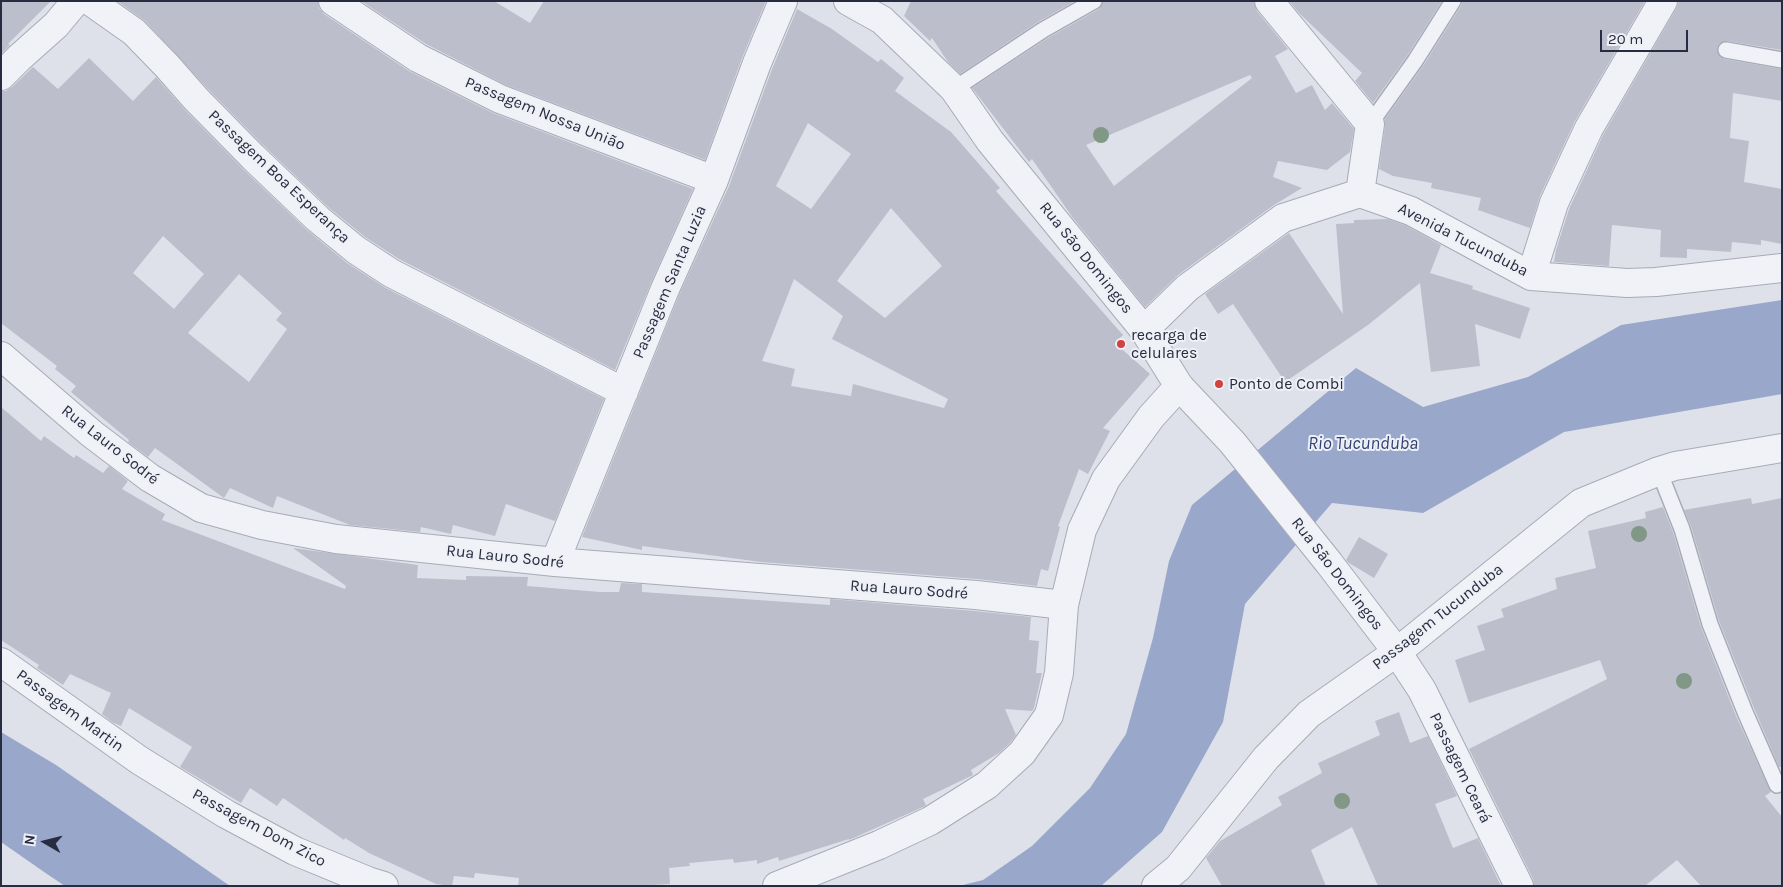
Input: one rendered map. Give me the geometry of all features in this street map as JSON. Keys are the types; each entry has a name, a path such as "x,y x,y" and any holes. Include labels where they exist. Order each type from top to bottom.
{"street":[{"path":"1,76 56,25 76,1"},
{"name":"Passagem Boa Esperança","path":"90,1 134,32 252,158 318,219 356,250 391,273 624,392"},
{"name":"Passagem Nossa União","path":"333,1 418,58 500,99 714,180"},
{"name":"Passagem Santa Luzia","path":"555,562 665,288 714,180 757,64 783,1"},
{"name":"Rua São Domingos","path":"848,1 882,20 954,89 990,141 1144,330 1179,386 1232,442 1329,563 1397,652"},
{"path":"1144,330 1187,288 1283,218 1360,193 1370,124 1269,1"},
{"path":"1530,276 1554,202 1589,128 1663,1"},
{"name":"Avenida Tucunduba","path":"1360,193 1411,211 1530,276 1627,283 1656,282 1782,268"},
{"name":"Rua Lauro Sodré","path":"1,356 92,434 150,478 201,508 262,525 336,539 555,562 976,595 1064,606"},
{"path":"777,886 879,845 930,821 987,785 1022,753 1049,715 1059,672 1064,606 1082,530 1106,480 1150,417 1179,386"},
{"name":"Passagem Tucunduba","path":"1156,886 1183,877 1266,758 1308,714 1397,652 1580,502 1675,466 1782,448"},
{"name":"Passagem Ceará","path":"1397,652 1422,690 1519,886"},
{"name":"Passagem Martin","path":"1,662 139,760"},
{"name":"Passagem Dom Zico","path":"139,760 226,814 296,851 384,886"}],"lane":[{"path":"954,89 1043,30 1094,1"},
{"path":"1370,124 1415,61 1453,1"},
{"path":"1726,50 1782,60"},
{"path":"1659,471 1682,529 1710,624 1777,785"}],"water":[{"name":"Rio Tucunduba","path":"1782,300 1782,394 1564,432 1423,513 1332,503 1245,604 1223,722 1162,832 1101,886 959,886 983,880 1032,846 1090,788 1126,734 1153,638 1169,561 1192,505 1356,368 1423,407 1528,377 1621,325"},
{"path":"1,732 56,765 230,886 65,886 47,874 1,842"}],"building":[{"path":"1,1 51,1 8,44 10,45 1,54"},
{"path":"117,1 318,1 319,8 324,14 409,71 493,113 693,189 615,370 399,259 365,237 328,207 264,146 145,21"},
{"path":"361,1 494,1 530,23 544,1 766,1 742,58 705,160 506,85 426,44"},
{"path":"911,1 1075,1 1038,22 960,74 948,62 932,38 930,41 904,16"},
{"path":"1103,1 1254,1 1257,11 1288,49 1275,56 1296,93 1312,85 1325,110 1332,103 1354,129 1350,152 1327,170 1278,161 1273,177 1302,188 1274,205 1178,275 1145,307 1073,218 1032,159 1029,162 972,88 1048,38 1099,9","holes":["1250,75 1252,78 1114,186 1086,145"]},
{"path":"1289,1 1442,1 1407,56 1373,103 1355,81 1362,73 1300,14"},
{"path":"1462,1 1645,1 1575,121 1540,196 1530,228 1478,210 1481,198 1431,188 1432,183 1393,176 1379,169 1385,119 1423,66 1461,6"},
{"path":"1679,1 1782,1 1782,50 1727,41 1719,44 1717,49 1720,57 1724,59 1782,69 1782,101 1733,93 1730,138 1749,141 1744,182 1782,189 1782,244 1761,240 1761,245 1732,242 1731,252 1687,249 1687,258 1660,257 1661,230 1612,225 1609,266 1554,262 1569,209 1603,135"},
{"path":"797,9 832,29 878,62 881,59 904,78 895,91 951,132 1000,188 996,191 1123,335 1115,343 1150,374 1103,428 1110,431 1088,474 1079,469 1058,526 1060,527 1048,571 1041,569 1037,586 977,579 761,562 642,546 642,550 582,537 679,295 729,186 772,69","holes":["808,123 851,154 811,209 776,186","891,208 942,266 885,318 837,281","794,279 843,316 832,339 948,399 944,408 853,384 851,396 791,386 795,369 762,361"]},
{"path":"89,58 133,101 156,77 185,110 242,168 307,230 347,263 384,287 604,399 555,521 506,504 495,536 453,525 451,534 421,527 420,532 350,525 277,496 273,508 230,488 224,498 155,448 148,457 128,442 129,440 71,392 76,386 55,369 57,366 1,323 1,91 6,91 12,87 33,67 58,89","holes":["163,236 204,274 174,309 133,273","239,274 282,313 276,320 287,329 249,382 188,333"]},
{"path":"1388,219 1405,225 1441,245 1430,273 1473,286 1472,289 1530,308 1520,339 1475,324 1480,366 1431,372 1420,283 1368,325 1285,382 1233,304 1218,314 1205,294 1289,233 1343,314 1336,224 1354,223 1354,220"},
{"path":"1,407 41,441 44,436 74,458 76,455 103,473 109,466 128,481 122,489 165,514 162,520 345,589 346,586 293,548 418,565 417,578 466,580 466,576 528,577 527,586 600,592 619,592 621,583 642,584 642,592 830,605 830,599 1031,617 1029,640 1039,641 1036,673 1042,673 1034,708 1032,711 1005,709 1016,735 1010,743 999,753 971,770 973,775 923,799 926,805 923,807 849,840 779,861 778,857 757,864 757,860 734,863 733,859 689,863 690,866 669,868 670,884 635,886 518,886 519,878 475,873 474,878 454,876 452,886 436,884 369,853 345,838 344,840 283,798 277,806 250,788 241,803 180,767 192,747 129,708 121,726 112,722 102,714 111,693 70,674 63,685 37,668 39,665 1,640"},
{"path":"1751,498 1752,504 1782,498 1782,767 1779,767 1719,621 1691,526 1684,510"},
{"path":"1663,507 1673,532 1701,627 1736,716 1771,792 1765,796 1782,817 1782,886 1701,886 1677,860 1645,886 1534,886 1533,879 1469,749 1607,679 1600,660 1469,703 1455,660 1485,650 1477,626 1504,617 1501,609 1557,589 1555,578 1596,568 1588,531 1646,518 1645,512"},
{"path":"1359,537 1388,554 1374,578 1346,560"},
{"path":"1399,712 1410,743 1428,736 1457,796 1435,804 1453,848 1478,838 1501,886 1378,886 1352,827 1311,850 1326,886 1222,886 1206,858 1220,841 1282,805 1278,797 1322,773 1318,763 1380,735 1375,721"}],"place":[{"name":"recarga de celulares","path":"1121,344"},
{"name":"Ponto de Combi","path":"1219,384"}]}
